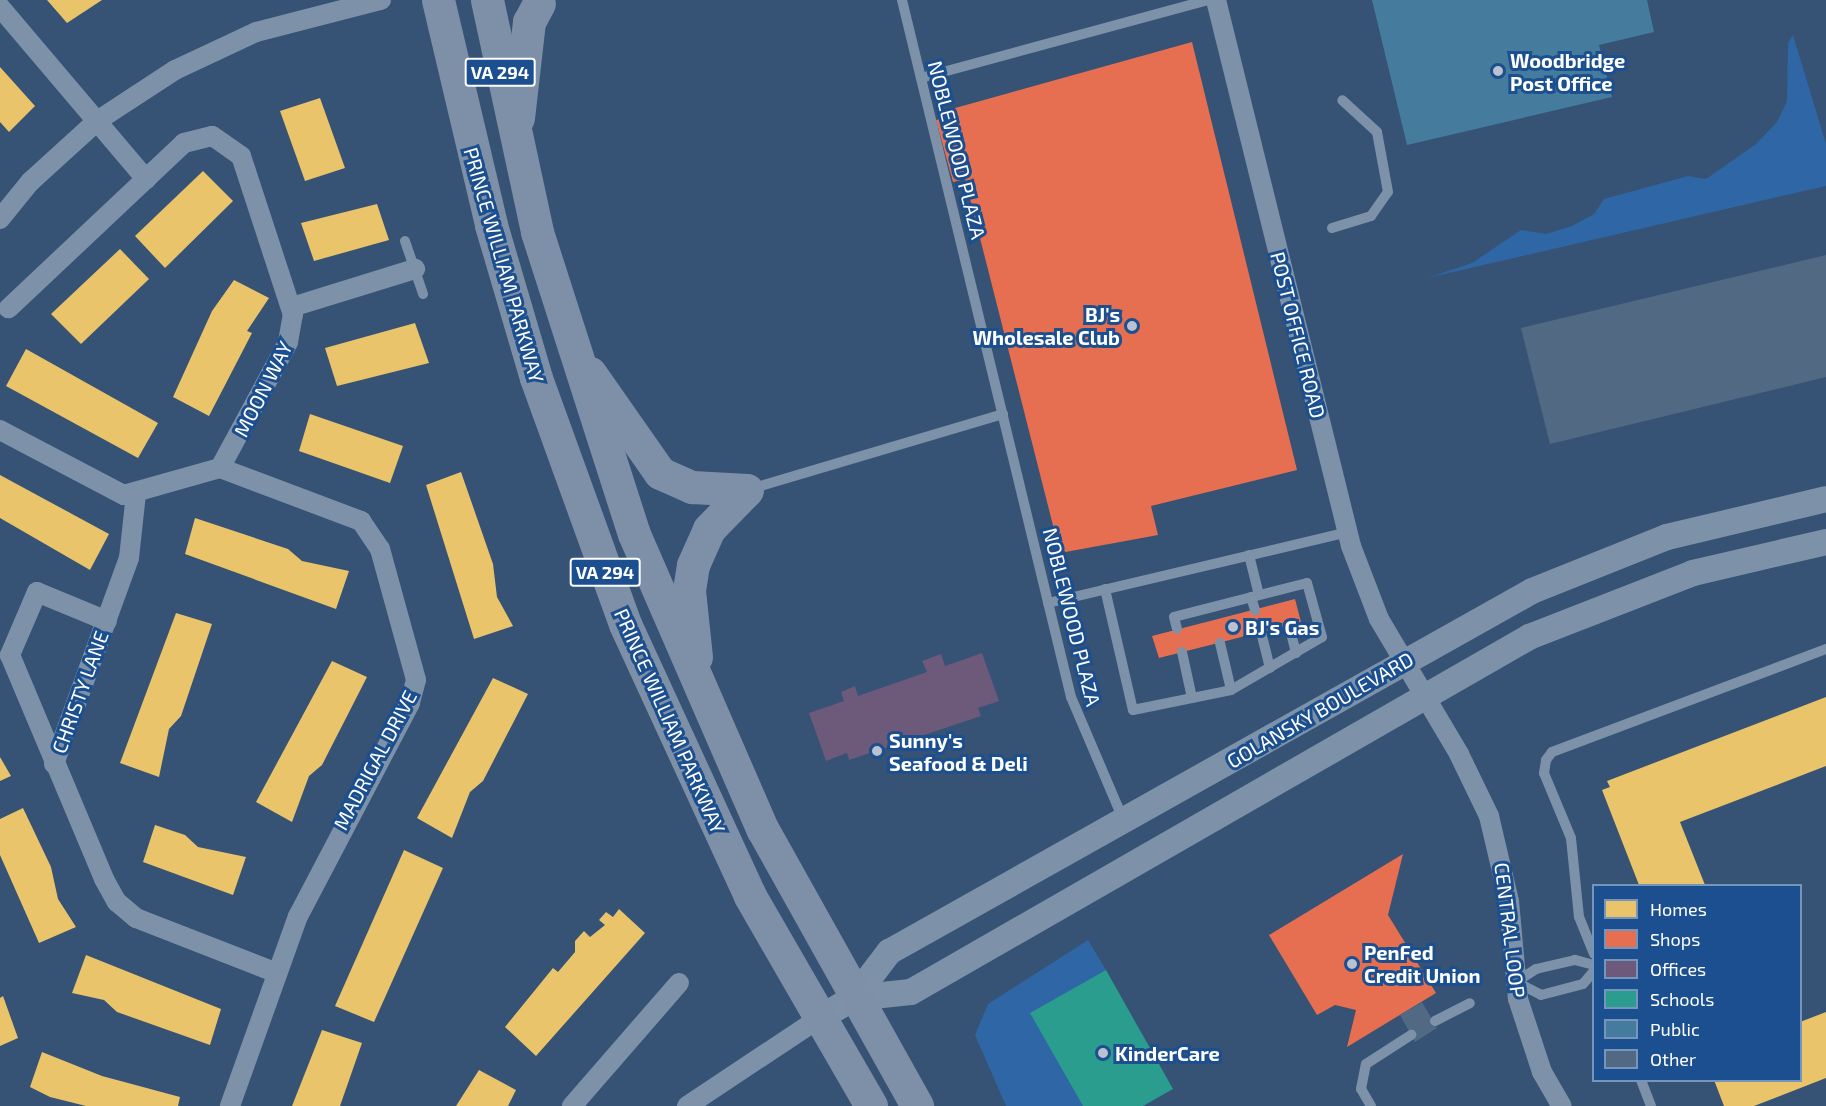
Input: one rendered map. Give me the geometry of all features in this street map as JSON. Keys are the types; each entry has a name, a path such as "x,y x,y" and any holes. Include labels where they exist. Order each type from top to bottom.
{"highway":[{"name":"PRINCE WILLIAM PARKWAY","path":"438,0 491,225 574,489 663,714 750,896 818,1019 871,1106"},
{"name":"PRINCE WILLIAM PARKWAY","path":"487,0 516,143 569,342 634,534 700,692 763,830 854,998 917,1106"},
{"path":"516,143 528,29 540,2"},
{"path":"569,342 654,470 692,487 747,490"},
{"path":"700,692 689,590 693,565 709,529 747,490"}],"street":[{"path":"0,219 30,182 97,121 144,88 228,44 318,12 381,0"},
{"name":"POST OFFICE ROAD","path":"1216,0 1348,532 1365,588 1404,662"},
{"path":"0,7 146,179"},
{"name":"MOON WAY","path":"9,308 190,140 212,136 237,150 292,307 288,342 220,468"},
{"path":"292,307 415,268"},
{"path":"0,430 112,493 136,494 220,468"},
{"name":"MADRIGAL DRIVE","path":"220,468 361,521 380,549 416,680 410,704 334,838 277,973 230,1106"},
{"name":"CHRISTY LANE","path":"54,764 129,558 136,494"},
{"name":"GOLANSKY BOULEVARD","path":"818,1019 854,998 889,952 1125,822 1532,591 1599,562 1738,517 1826,500"},
{"name":"GOLANSKY BOULEVARD","path":"854,998 911,992 1529,637 1617,599 1745,558 1826,542"},
{"name":"CHRISTY LANE","path":"107,621 37,592 12,648 14,672 104,879 126,911 151,926 277,973"},
{"name":"CENTRAL LOOP","path":"1404,662 1426,698 1489,816 1509,901 1516,982 1528,1036 1562,1106"},
{"path":"572,1106 679,983"},
{"path":"687,1106 818,1019"}],"lane":[{"name":"NOBLEWOOD PLAZA","path":"902,0 1048,603 1082,727 1125,822"},
{"path":"921,78 1208,0"},
{"path":"1332,228 1371,216 1388,192 1377,132 1342,100"},
{"path":"405,242 423,294"},
{"path":"747,490 1003,414"},
{"path":"1048,603 1348,532"},
{"path":"1249,555 1255,610"},
{"path":"1105,589 1134,710 1232,690 1322,638 1307,583 1174,617 1177,629"},
{"path":"1280,590 1283,603"},
{"path":"1211,607 1214,620"},
{"path":"1289,625 1296,653"},
{"path":"1261,632 1270,668"},
{"path":"1220,643 1232,690"},
{"path":"1592,951 1579,917 1571,838 1544,772 1546,760 1552,752 1826,649"},
{"path":"1182,652 1192,698"},
{"path":"1516,982 1545,967 1575,960 1592,965"},
{"path":"1516,982 1541,995 1583,984 1592,972"},
{"path":"1435,1021 1470,1003"},
{"path":"1371,1106 1361,1089 1362,1071 1411,1035"},
{"path":"1642,1082 1651,1106"}],"shaded area":[{"path":"1793,35 1826,144 1826,186 1427,278 1472,263 1521,230 1546,234 1572,226 1594,214 1604,199 1688,176 1706,179 1756,144 1777,122 1787,101 1788,43"},
{"path":"1088,940 1106,970 1031,1013 1083,1106 1006,1106 975,1035 988,1004"}],"building: Homes":[{"path":"47,0 102,0 67,23"},
{"path":"0,67 35,106 9,132 0,122"},
{"path":"320,98 345,168 305,181 280,111"},
{"path":"203,171 233,201 165,268 135,236"},
{"path":"377,204 389,240 314,261 301,223"},
{"path":"120,249 149,279 81,344 51,314"},
{"path":"234,280 269,298 247,331 252,333 209,416 173,397 212,311"},
{"path":"415,323 429,363 337,386 325,348"},
{"path":"26,349 158,423 138,458 6,386"},
{"path":"310,414 403,446 390,483 299,451"},
{"path":"461,472 493,564 497,597 513,626 474,639 426,485"},
{"path":"0,475 109,534 90,570 0,518"},
{"path":"195,518 288,549 302,561 349,571 336,609 185,554"},
{"path":"176,613 212,624 181,716 169,729 159,777 120,763"},
{"path":"332,661 367,677 322,765 309,776 292,822 256,802"},
{"path":"493,678 528,694 483,781 470,792 452,838 417,818"},
{"path":"1826,697 1826,766 1680,822 1705,884 1639,884 1602,790 1610,787 1607,781"},
{"path":"0,757 11,776 0,781"},
{"path":"23,808 51,867 58,899 76,927 39,943 0,855 0,819"},
{"path":"155,825 185,835 198,847 246,857 233,895 143,862"},
{"path":"404,850 443,868 374,1022 335,1006"},
{"path":"619,909 645,933 536,1056 505,1027 553,968 558,972 575,952 575,941 584,931 590,937 605,925 599,920 606,912 613,917"},
{"path":"86,955 221,1009 210,1045 117,1012 104,1000 72,993"},
{"path":"3,996 18,1038 0,1046 0,998"},
{"path":"1826,1012 1826,1078 1754,1106 1724,1106 1715,1082 1802,1082 1802,1021"},
{"path":"322,1030 362,1043 340,1106 292,1106"},
{"path":"42,1052 102,1076 180,1097 178,1106 86,1106 50,1097 30,1087"},
{"path":"479,1070 516,1090 508,1106 456,1106"}],"building: Shops":[{"name":"BJ's Wholesale Club","path":"1192,42 1297,470 1151,506 1158,535 1060,553 965,179 953,182 936,120 949,117 948,110"},
{"name":"BJ's Gas","path":"1295,599 1301,622 1159,658 1152,636"},
{"name":"PenFed Credit Union","path":"1403,854 1388,915 1436,993 1347,1047 1356,1010 1335,1005 1317,1015 1269,935"}],"building: Offices":[{"path":"982,653 999,701 978,708 981,716 849,760 847,753 826,761 809,713 844,701 841,692 855,686 858,696 927,672 922,661 941,654 945,666"}],"building: Schools":[{"name":"KinderCare","path":"1106,970 1173,1089 1143,1106 1083,1106 1030,1013"}],"building: Public":[{"name":"Woodbridge Post Office","path":"1372,0 1647,0 1654,32 1599,45 1612,97 1407,145"}],"building: Other":[{"path":"1826,255 1826,377 1550,444 1521,328"},
{"path":"1422,1002 1437,1028 1415,1042 1400,1015"}],"place":[{"name":"Woodbridge Post Office","path":"1498,71"},
{"name":"BJ's Wholesale Club","path":"1132,326"},
{"name":"BJ's Gas","path":"1233,627"},
{"name":"Sunny's Seafood & Deli","path":"877,751"},
{"name":"PenFed Credit Union","path":"1352,964"},
{"name":"KinderCare","path":"1103,1053"}]}
